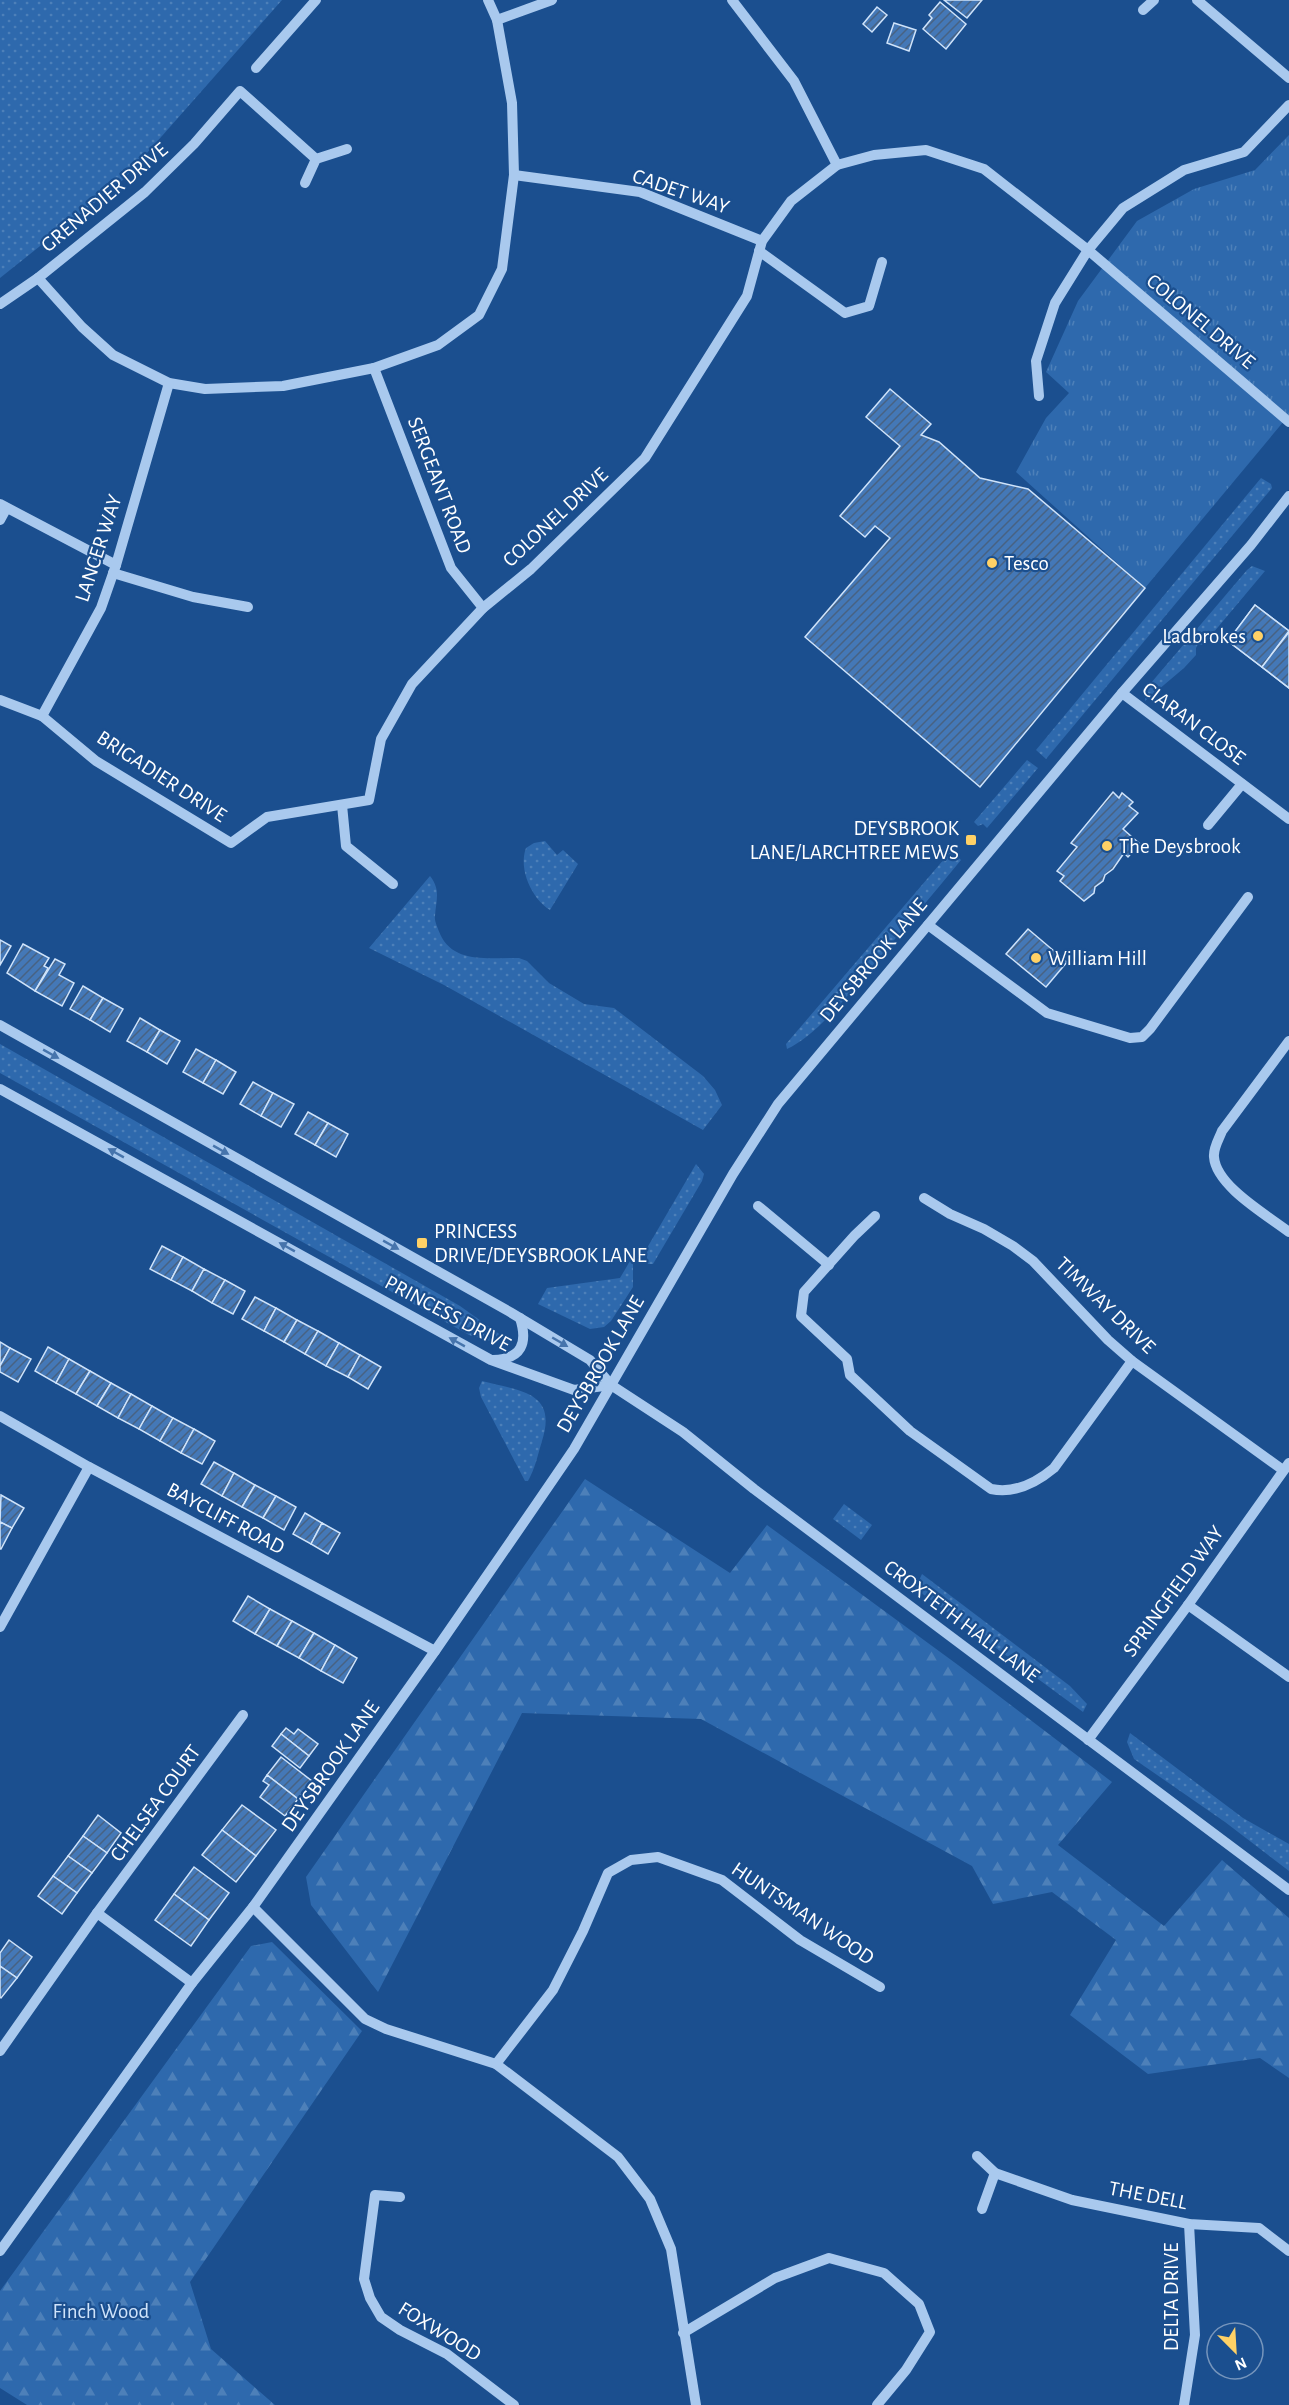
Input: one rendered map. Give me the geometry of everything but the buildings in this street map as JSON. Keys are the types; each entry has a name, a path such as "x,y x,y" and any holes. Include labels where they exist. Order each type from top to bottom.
{"street":[{"path":"256,68 316,0"},
{"name":"GRENADIER DRIVE","path":"316,159 240,91 194,144 146,192 38,278 82,327 113,355 169,383 205,389 284,386 374,368 438,345 478,315 502,269 514,175 512,103 497,20 488,0"},
{"path":"497,20 552,0"},
{"path":"732,0 794,81 837,165"},
{"path":"1143,10 1154,0"},
{"path":"1197,0 1289,78"},
{"path":"1039,396 1035,361 1055,303 1088,250 1123,208 1184,170 1244,152 1289,105"},
{"path":"305,183 316,159 347,149"},
{"name":"COLONEL DRIVE","path":"369,800 381,739 412,684 483,608 531,569 645,458 747,296 761,246 791,201 837,165 874,155 927,150 984,169 1088,250 1289,422"},
{"name":"CADET WAY","path":"514,175 640,192 761,246"},
{"path":"761,246 845,313 868,306 882,262"},
{"path":"0,304 38,278"},
{"name":"SERGEANT ROAD","path":"374,368 451,568 483,608"},
{"name":"LANCER WAY","path":"42,716 100,608 114,569 169,383"},
{"name":"DEYSBROOK LANE","path":"0,2251 192,1983 253,1907 435,1651 565,1462 733,1174 778,1104 1122,693 1251,545 1289,496"},
{"path":"0,520 3,507 114,569 193,597 248,607"},
{"name":"CIARAN CLOSE","path":"1122,693 1289,819"},
{"name":"BRIGADIER DRIVE","path":"0,700 42,716 96,761 231,843 267,817 369,800"},
{"name":"CIARAN CLOSE","path":"1208,825 1242,784"},
{"path":"342,805 346,846 393,884"},
{"path":"928,925 1047,1013 1130,1038 1142,1036 1150,1029 1248,897"},
{"name":"PRINCESS DRIVE","path":"0,1025 520,1318 590,1360 611,1385"},
{"path":"1289,1041 1222,1131 1214,1157 1225,1182 1289,1232"},
{"name":"PRINCESS DRIVE","path":"0,1089 491,1360 574,1390 611,1385"},
{"name":"TIMWAY DRIVE","path":"924,1198 1013,1246 1033,1261 1108,1340 1132,1361 1286,1467"},
{"path":"758,1206 828,1265"},
{"path":"875,1216 804,1292 801,1316 847,1359 850,1375 910,1431 991,1489 1004,1492 1030,1484 1054,1468 1132,1361"},
{"path":"491,1360 502,1360 520,1349 524,1342 524,1329 520,1318"},
{"name":"CROXTETH HALL LANE","path":"611,1385 683,1432 754,1489 1289,1890"},
{"name":"BAYCLIFF ROAD","path":"0,1416 89,1467 435,1651"},
{"path":"0,1627 89,1467"},
{"name":"SPRINGFIELD WAY","path":"1088,1740 1286,1467"},
{"path":"1188,1605 1289,1677"},
{"name":"CHELSEA COURT","path":"0,2051 243,1715"},
{"name":"HUNTSMAN WOOD","path":"496,2064 553,1990 583,1931 608,1873 631,1860 658,1857 722,1880 800,1940 880,1987"},
{"path":"253,1907 365,2019 386,2029 496,2064 618,2157 650,2199 671,2249 696,2405"},
{"path":"98,1913 192,1983"},
{"name":"THE DELL","path":"977,2156 995,2173 1072,2199 1190,2224 1259,2228 1289,2251"},
{"path":"982,2209 995,2173"},
{"name":"FOXWOOD","path":"400,2197 375,2195 364,2279 370,2298 381,2316 400,2330 447,2354 514,2405"},
{"name":"DELTA DRIVE","path":"1184,2405 1195,2335 1190,2224"},
{"path":"683,2333 775,2278 829,2258 884,2273 919,2304 930,2332 906,2370 877,2405"}],"green space":[{"path":"0,0 282,0 124,179 0,278"},
{"path":"1289,135 1289,415 1145,588 1016,472 1046,418 1069,393 1046,372 1078,301 1137,221 1194,189 1255,170"},
{"path":"1261,478 1271,484 1272,488 1046,759 1036,750"},
{"path":"1252,566 1265,571 1203,645 1198,644 1196,655 1184,668 1145,701 1145,690"},
{"path":"1027,760 1038,768 987,828 983,824 978,826 974,822"},
{"path":"545,841 557,855 563,850 578,864 550,910 532,891 524,865 526,848 534,843"},
{"path":"951,851 961,860 836,1009 811,1033 787,1049 786,1044"},
{"path":"430,876 437,891 436,922 446,944 454,951 474,957 519,958 527,961 549,983 584,1004 614,1008 703,1076 715,1090 722,1105 703,1130 444,985 369,948"},
{"path":"0,1044 460,1306 502,1336 495,1342 469,1335 0,1073"},
{"path":"696,1164 704,1174 702,1181 653,1264 647,1264 647,1248"},
{"path":"633,1256 633,1287 611,1321 604,1327 590,1329 538,1304 547,1288 620,1278"},
{"path":"482,1381 532,1396 545,1412 546,1424 542,1441 528,1481 525,1481 481,1397 479,1388"},
{"path":"585,1479 730,1573 767,1525 958,1665 1112,1782 1058,1845 1164,1926 1222,1860 1289,1918 1289,2078 1260,2058 1148,2074 1070,2015 1116,1940 1052,1892 993,1904 972,1866 701,1719 522,1713 378,1992 311,1905 306,1877"},
{"path":"844,1504 872,1525 861,1540 833,1519"},
{"path":"922,1574 1070,1686 1087,1704 1083,1712 920,1592 916,1587"},
{"path":"1130,1733 1243,1818 1289,1844 1289,1871 1225,1822 1134,1759 1127,1742"},
{"name":"Finch Wood","path":"272,1942 362,2031 190,2282 211,2349 275,2405 27,2405 0,2388 0,2291 251,1946"}],"place":[{"name":"Tesco","path":"992,563"},
{"name":"Ladbrokes","path":"1258,636"},
{"name":"DEYSBROOK LANE/LARCHTREE MEWS","path":"971,840"},
{"name":"The Deysbrook","path":"1107,846"},
{"name":"William Hill","path":"1036,958"},
{"name":"PRINCESS DRIVE/DEYSBROOK LANE","path":"422,1243"}]}
